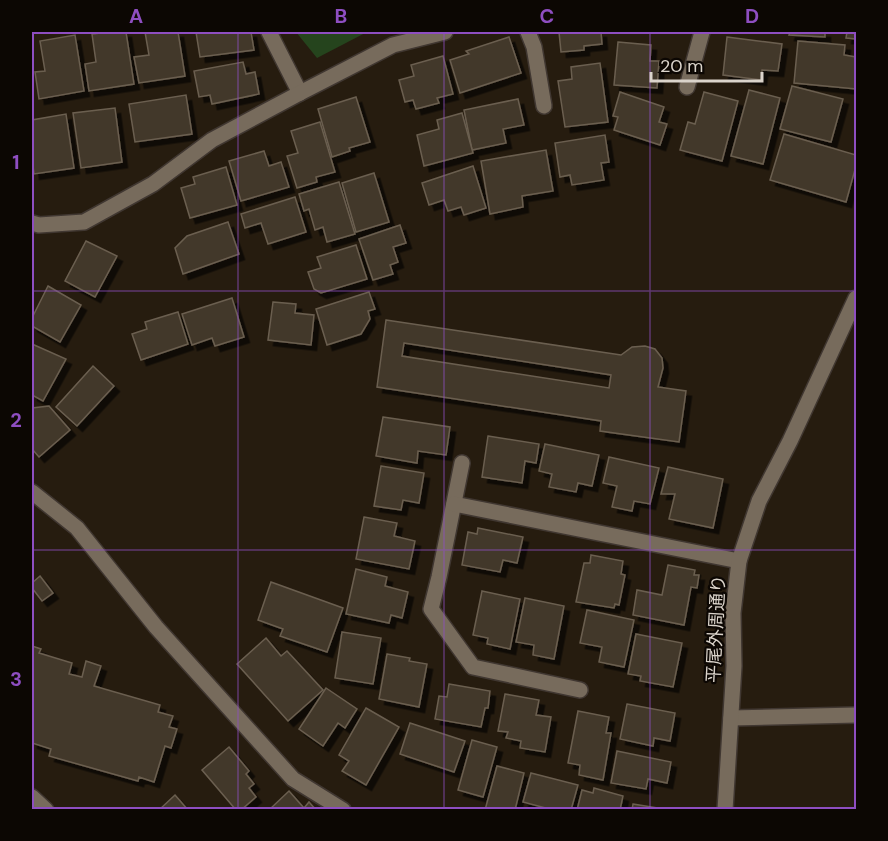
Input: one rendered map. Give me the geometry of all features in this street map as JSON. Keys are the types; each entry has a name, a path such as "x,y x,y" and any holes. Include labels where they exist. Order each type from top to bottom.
{"street":[{"path":"269,32 300,93"},
{"path":"32,223 39,225 84,222 153,184 212,140 300,93 393,45 445,32"},
{"path":"528,32 534,47 544,106"},
{"path":"687,87 702,32"},
{"name":"平尾外周通り","path":"724,810 734,666 733,613 739,561 759,501 790,441 856,298"},
{"path":"462,463 431,609 473,667 580,690"},
{"path":"32,492 77,528 156,627 292,779 343,810"},
{"path":"454,504 739,561"},
{"path":"731,718 856,715"},
{"path":"32,797 46,810"}],"green space":[{"path":"296,32 367,32 317,58"}],"building":[{"path":"126,32 134,84 89,91 85,64 96,62 92,34"},
{"path":"145,32 178,32 185,76 139,83 134,57 149,55"},
{"path":"196,32 251,32 254,50 200,57"},
{"path":"559,32 601,32 602,44 584,46 584,50 561,52"},
{"path":"790,32 825,32 825,37 789,35"},
{"path":"847,32 856,32 856,39 846,38"},
{"path":"75,35 84,91 39,99 35,72 45,71 40,41"},
{"path":"509,37 521,73 460,93 450,60 469,54 466,51"},
{"path":"727,37 782,44 778,71 762,70 761,80 723,75"},
{"path":"798,41 845,45 844,55 856,57 856,89 794,83"},
{"path":"618,42 651,45 650,61 659,61 657,88 614,85"},
{"path":"443,56 453,94 437,98 439,103 416,109 413,100 405,102 399,80 414,76 411,65"},
{"path":"243,62 246,74 255,72 259,94 212,104 210,95 199,97 194,71"},
{"path":"600,63 608,122 565,127 558,81 572,79 571,67"},
{"path":"792,86 843,99 831,142 780,129"},
{"path":"749,90 780,98 763,164 731,156"},
{"path":"620,92 664,107 659,122 667,124 660,145 614,130 618,117 613,116"},
{"path":"704,92 738,101 722,161 680,150 688,122 695,124"},
{"path":"186,95 192,134 135,142 129,104"},
{"path":"356,97 370,142 349,148 350,151 332,157 318,109"},
{"path":"518,99 524,125 503,129 506,143 472,150 464,110"},
{"path":"115,108 122,162 81,168 73,113"},
{"path":"462,113 473,153 424,166 417,135 439,129 437,120"},
{"path":"66,114 74,168 34,174 32,120"},
{"path":"320,122 335,172 316,177 317,182 297,188 287,156 298,153 291,131"},
{"path":"784,134 856,155 856,166 846,202 770,180"},
{"path":"605,135 609,162 601,163 604,180 572,185 570,175 560,177 555,143"},
{"path":"546,150 553,191 522,196 523,207 490,214 481,161"},
{"path":"264,151 269,166 281,162 289,187 241,201 229,161"},
{"path":"473,166 486,208 464,215 461,207 448,211 444,200 429,205 422,183"},
{"path":"226,167 237,205 190,218 181,188 195,184 193,177"},
{"path":"374,173 389,222 356,232 342,183"},
{"path":"339,182 355,234 327,242 323,227 315,230 309,209 304,211 299,194"},
{"path":"295,197 306,232 268,244 261,223 245,228 241,214"},
{"path":"228,222 239,254 183,274 175,248 187,236"},
{"path":"400,225 406,243 393,247 398,262 390,265 393,274 373,280 359,239"},
{"path":"86,241 117,256 95,297 65,281"},
{"path":"356,245 367,279 321,293 314,289 308,272 321,268 317,257"},
{"path":"48,286 81,305 60,342 32,326 32,318"},
{"path":"369,292 375,309 368,311 370,319 361,334 327,345 316,309"},
{"path":"232,298 244,337 215,346 212,338 192,345 182,314"},
{"path":"273,302 296,304 295,313 314,315 311,345 268,340"},
{"path":"178,312 188,344 141,360 132,334 147,329 145,322"},
{"path":"386,320 621,355 632,347 645,346 655,349 662,358 663,368 658,387 686,391 679,442 600,431 601,421 377,387","holes":["404,343 611,375 609,388 402,356"]},
{"path":"32,344 66,359 43,401 32,395"},
{"path":"93,366 114,386 77,426 56,407"},
{"path":"49,406 70,430 39,457 32,449 32,408"},
{"path":"383,417 450,427 446,455 418,451 417,463 376,456"},
{"path":"488,436 539,444 536,463 525,461 522,483 482,477"},
{"path":"545,444 599,455 592,486 578,483 576,492 549,487 552,474 539,471"},
{"path":"609,457 659,468 650,504 634,501 632,511 612,507 617,486 603,483"},
{"path":"381,466 424,473 419,503 403,500 401,510 374,506"},
{"path":"668,467 723,479 713,528 669,519 675,494 661,494"},
{"path":"364,517 397,523 394,536 415,541 409,569 356,559"},
{"path":"478,528 523,537 517,563 503,560 500,572 462,565 468,532 477,534"},
{"path":"591,555 623,561 621,574 625,575 619,605 615,604 614,608 576,602 584,563 590,563"},
{"path":"668,565 695,570 694,575 699,575 697,588 691,587 684,625 633,615 637,590 662,595"},
{"path":"356,569 387,577 385,586 408,592 402,618 391,615 389,623 346,614"},
{"path":"40,576 53,593 42,601 32,588 32,583"},
{"path":"271,582 343,608 327,652 280,636 283,629 258,620"},
{"path":"482,591 520,599 510,649 487,644 488,638 473,635"},
{"path":"525,598 564,606 554,659 533,655 534,645 516,642"},
{"path":"587,610 634,620 624,667 599,662 602,647 580,643"},
{"path":"342,632 381,638 373,684 335,678"},
{"path":"636,634 682,643 673,687 640,681 641,676 628,674"},
{"path":"266,638 281,656 287,651 323,690 288,721 237,664"},
{"path":"32,646 41,649 39,653 72,663 69,674 82,677 86,661 101,666 94,686 160,705 158,712 173,716 169,727 177,729 171,748 165,746 154,782 139,777 138,781 49,756 51,749 32,743"},
{"path":"387,654 427,664 419,707 379,699"},
{"path":"449,684 490,691 488,708 485,708 481,727 435,719 439,696 447,697"},
{"path":"326,688 357,709 345,728 338,723 323,746 299,729"},
{"path":"505,694 539,700 536,715 551,717 545,752 520,748 521,741 506,738 508,732 498,731"},
{"path":"627,704 675,713 670,741 654,738 653,746 620,739"},
{"path":"366,708 399,727 366,785 342,771 349,761 339,755"},
{"path":"578,711 609,717 606,733 611,733 603,780 579,775 580,765 568,763"},
{"path":"410,723 465,741 454,772 400,754"},
{"path":"472,740 497,747 483,797 458,790"},
{"path":"229,747 249,771 246,774 254,784 249,788 256,797 241,810 236,810 202,770"},
{"path":"617,751 671,762 667,783 648,779 646,789 611,783"},
{"path":"497,766 524,773 515,810 485,810"},
{"path":"531,773 578,785 571,810 553,810 523,802"},
{"path":"594,788 623,796 620,810 577,810 582,790 593,793"},
{"path":"289,791 304,808 309,802 316,810 269,810"},
{"path":"175,795 188,810 159,810"},
{"path":"633,804 670,810 632,810"}]}
